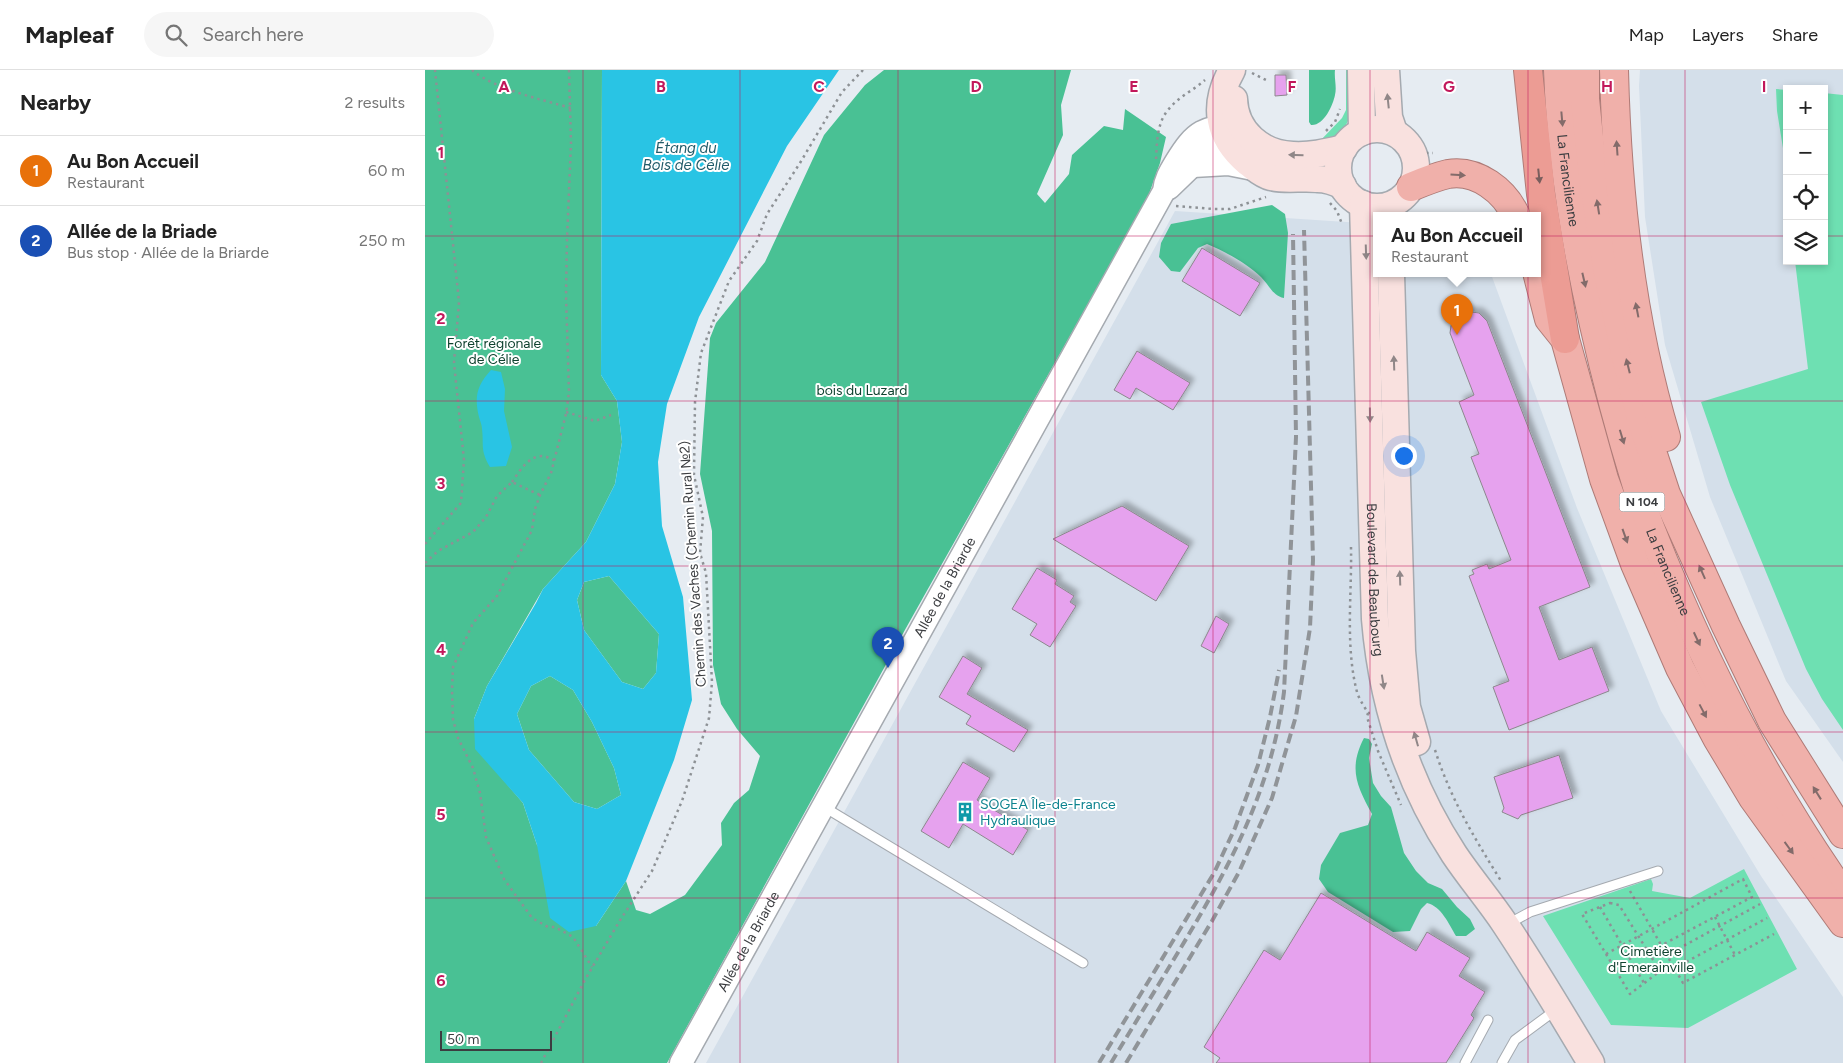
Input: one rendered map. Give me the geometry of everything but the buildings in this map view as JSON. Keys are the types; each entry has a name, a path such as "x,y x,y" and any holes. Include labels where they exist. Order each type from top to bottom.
{"highway":[{"path":"1528,70 1541,194 1565,338 1604,479 1635,564 1680,668 1717,738 1753,798 1843,923"},
{"name":"La Francilienne","path":"1558,70 1568,184 1582,272 1616,415 1650,528 1696,638 1743,732 1775,789 1843,894"},
{"name":"La Francilienne","path":"1585,70 1585,99 1594,184 1607,268 1641,418 1666,494 1772,722 1843,834"},
{"path":"1613,70 1621,196 1635,302 1660,415 1683,493 1683,528"},
{"path":"1411,187 1432,178 1450,174 1475,177 1493,186 1513,212"},
{"path":"1538,277 1549,319 1565,338"}],"main road":[{"path":"1233,70 1225,82 1219,113 1230,130 1241,156 1270,177 1316,178 1332,181 1343,186"},
{"path":"1230,130 1271,150 1285,154 1316,154 1353,140 1373,129 1394,132 1423,153 1416,164 1415,176 1411,187 1391,210 1363,204 1343,186 1339,173 1339,160 1353,140 1361,70"},
{"path":"1386,70 1389,117 1394,132"},
{"name":"Boulevard de Beaubourg","path":"1363,204 1375,620 1377,648 1384,691 1403,754 1421,797 1454,854 1505,925 1591,1063"},
{"name":"Boulevard de Beaubourg","path":"1391,277 1402,651 1407,707 1423,761 1439,801 1484,880 1505,925"}],"street":[{"name":"Allée de la Briarde","path":"681,1063 1164,191 1230,130"},
{"name":"Allée de la Briarde","path":"1164,191 1165,182 1189,143 1201,133 1230,130"},
{"path":"1193,166 1228,164 1258,170"}],"lane":[{"path":"824,807 1083,963"},
{"path":"1505,925 1530,912 1658,871"},
{"path":"1504,1061 1515,1040 1557,1009"},
{"path":"1466,1063 1488,1020"}],"path":[{"path":"425,544 461,503 464,460 455,363 459,302 435,70"},
{"path":"472,70 479,76 504,87 571,108"},
{"path":"569,70 571,108 566,296 569,392 566,412 551,473 539,495 532,530 497,596 473,623 453,667 453,720 458,738 473,768 480,793 486,837 504,879 532,918 548,927 555,927 573,937 593,967"},
{"name":"Chemin des Vaches (Chemin Rural №2)","path":"541,1063 593,967 652,871 682,801 709,718 712,682 706,573 701,553 703,517 694,475 695,402 701,353 729,281 757,241 767,214 842,92 863,70"},
{"path":"1247,70 1266,80"},
{"path":"566,412 595,420 611,416"},
{"path":"425,563 438,551 473,532 486,516 497,496 512,482 523,465 543,456 554,460"},
{"path":"512,482 539,495"},
{"path":"1606,954 1743,879 1752,897 1661,945"},
{"path":"1624,882 1683,983 1774,934"},
{"path":"1610,903 1619,905 1659,971 1630,994 1582,914 1600,908 1610,903"},
{"path":"1667,955 1760,904"},
{"path":"1600,908 1644,983"},
{"path":"1715,917 1735,955"},
{"path":"1675,968 1767,918"}],"shaded area":[{"path":"1640,70 1843,70 1843,762 1786,681 1710,497 1665,345 1645,217 1639,86"},
{"path":"1175,211 1373,224 1373,277 1492,277 1577,508 1661,711 1761,876 1843,997 1843,1063 706,1063"}],"green space":[{"name":"bois du Luzard","path":"425,70 602,70 601,375 617,401 622,442 615,484 586,542 543,589 487,686 474,719 500,776 523,803 537,845 596,926 626,881 636,910 650,914 685,895 722,845 721,823 734,803 749,790 760,756 737,729 721,704 713,665 712,531 700,474 710,338 716,323 765,262 824,135 865,85 884,70 1071,70 1061,105 1063,135 1037,194 1045,203 1069,174 1072,155 1104,126 1123,130 1125,109 1166,137 1160,163 1148,197 906,628 667,1063 425,1063"},
{"path":"1309,70 1335,70 1336,86 1334,99 1324,119 1311,125 1309,122"},
{"path":"1346,70 1353,70 1353,93 1350,115 1340,132 1331,138 1319,142 1342,118 1346,110"},
{"path":"1776,89 1783,90 1783,148 1777,111"},
{"path":"1828,93 1843,95 1843,730 1822,699 1806,669 1730,485 1701,402 1808,369 1795,265 1828,265"},
{"path":"1272,205 1285,214 1288,233 1284,298 1274,292 1249,267 1207,244 1198,248 1180,272 1171,271 1159,257 1161,243 1171,224"},
{"path":"609,576 659,634 656,673 643,689 622,682 584,630 577,600 584,582"},
{"path":"550,676 573,690 592,722 614,768 621,795 597,809 574,802 529,750 517,714 531,686"},
{"path":"1364,738 1369,739 1372,744 1369,758 1373,783 1391,807 1404,853 1416,871 1428,883 1442,889 1470,919 1475,929 1466,936 1456,936 1440,912 1427,903 1421,909 1410,931 1393,932 1328,892 1319,879 1321,865 1340,833 1368,825 1372,814 1362,795 1356,777 1356,759"},
{"name":"Cimetière d'Emerainville","path":"1744,869 1797,969 1688,1028 1611,1025 1543,916 1651,879 1653,884 1652,891 1690,898"}],"water":[{"name":"Étang du Bois de Célie","path":"602,70 839,70 787,146 699,317 667,404 658,462 662,526 683,597 692,700 674,760 626,881 596,926 569,932 550,918 537,845 523,803 475,749 474,719 487,686 543,589 586,542 615,484 622,442 617,401 601,375","holes":["609,576 659,634 656,673 643,689 622,682 584,630 577,600 584,582","550,676 573,690 592,722 614,768 621,795 597,809 574,802 529,750 517,714 531,686"]},
{"path":"491,370 501,372 505,389 504,411 512,447 506,466 490,467 484,452 477,397 480,386"}],"railway":[{"path":"1126,1063 1212,921 1239,872 1272,798 1296,716 1310,628 1313,560 1304,230"},
{"path":"1111,1063 1193,927 1228,864 1244,832 1257,799 1269,765 1278,729 1284,692 1296,437 1293,234"},
{"path":"1099,1063 1214,873 1235,828 1258,765 1279,670"}],"place":[{"name":"Au Bon Accueil","path":"1457,335"},
{"name":"Allée de la Briade","path":"888,668"},
{"name":"SOGEA Île-de-France Hydraulique","path":"965,812"}],"park label":[{"name":"Forêt régionale de Célie","path":"494,352"}]}
